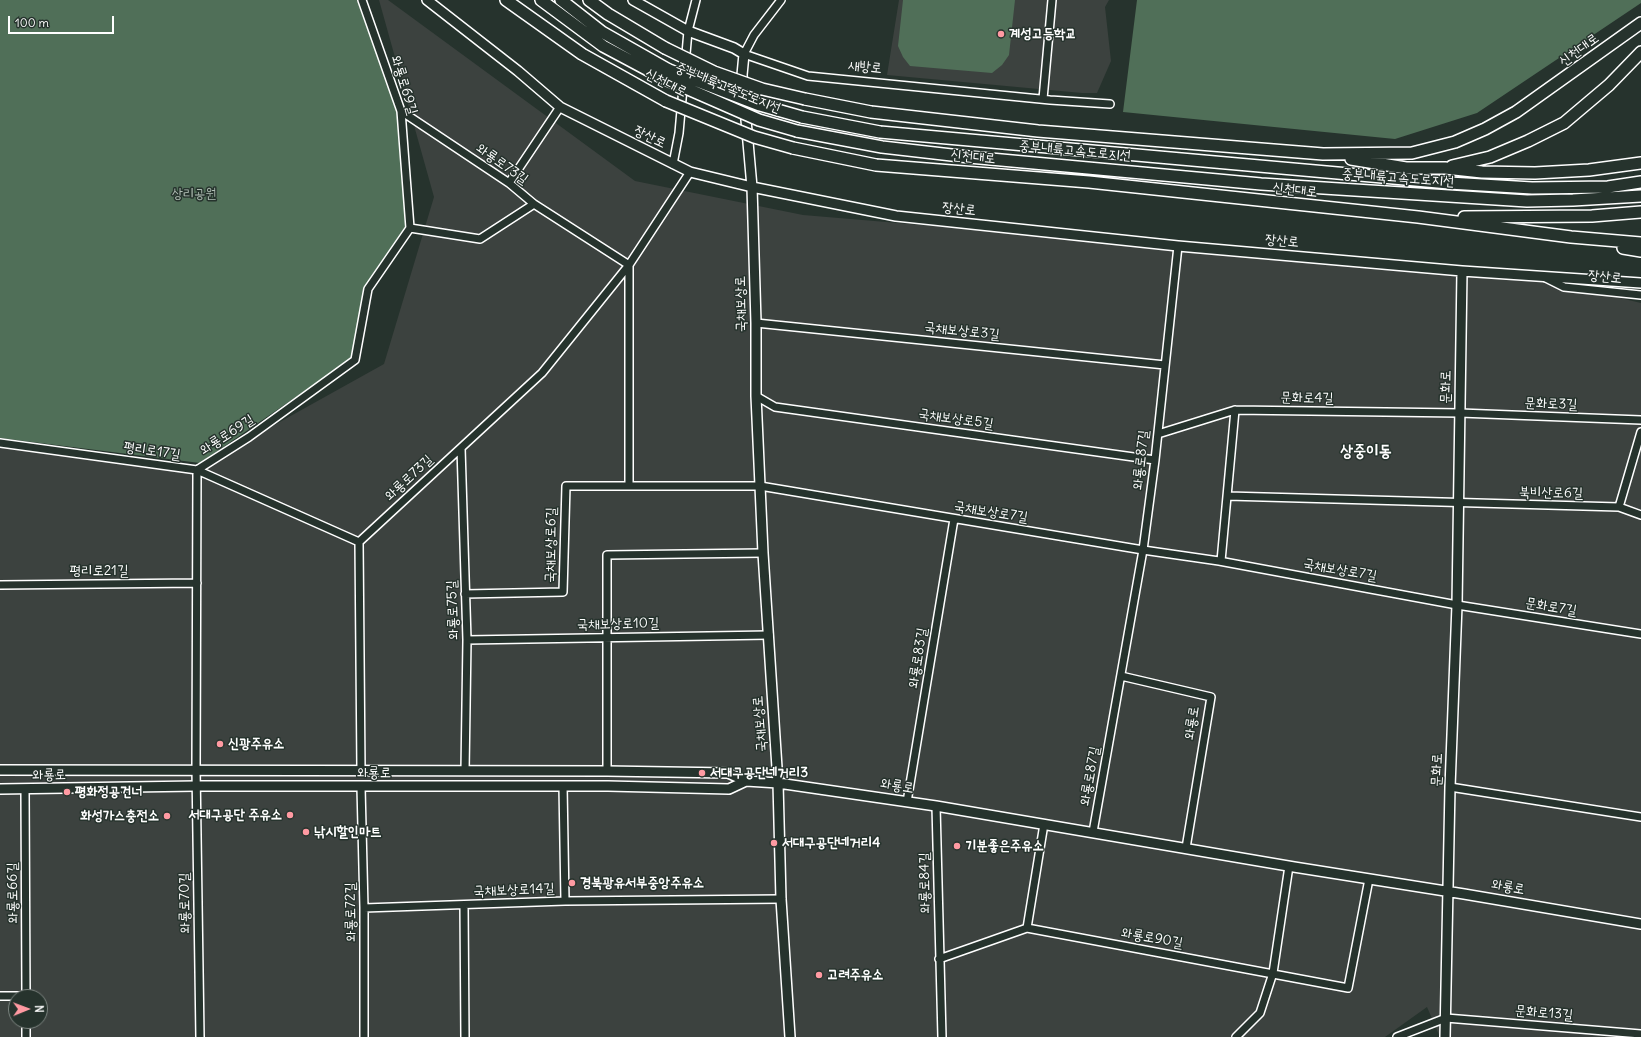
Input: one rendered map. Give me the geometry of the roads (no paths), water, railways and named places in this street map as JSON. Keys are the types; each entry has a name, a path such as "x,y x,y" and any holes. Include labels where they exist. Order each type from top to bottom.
{"highway":[{"name":"신천대로","path":"506,0 582,54 666,101 754,137 793,148 876,165 1089,182 1418,217 1571,237 1641,243"},
{"name":"중부내륙고속도로지선","path":"541,0 603,46 666,74 759,120 797,131 882,147 969,157 1261,184 1527,201 1641,196"},
{"name":"중부내륙고속도로지선","path":"561,0 602,32 666,74 760,105 802,117 880,132 1449,183 1532,188 1608,186 1641,182"},
{"name":"신천대로","path":"589,0 608,14 665,48 714,72 762,88 805,99 871,112 1038,131 1323,154 1412,153 1455,142 1485,129 1516,112 1641,23"},
{"path":"1446,168 1490,157 1528,141 1564,122 1609,85 1641,52"},
{"path":"1323,154 1406,168 1446,168 1482,172 1535,173 1589,170 1641,163"},
{"path":"1418,217 1592,216 1641,212"},
{"path":"1571,237 1641,251"}],"main road":[{"name":"장산로","path":"427,0 518,71 560,107 690,172 752,187 896,216 1178,246 1462,271 1641,284"},
{"name":"새방로","path":"633,0 688,31 734,48 744,54"},
{"name":"국채보상로","path":"744,54 742,75 752,187 756,323 756,396 763,553 778,783 781,899 790,1037"},
{"name":"문화로","path":"1445,1037 1450,787 1457,605 1462,271"},
{"name":"와룡로","path":"0,770 607,771 728,773 746,781 778,783 936,806 1641,924"},
{"name":"와룡로","path":"0,789 196,786 563,786 729,789 746,781"}],"street":[{"name":"와룡로69길","path":"196,770 197,470 249,437 355,360 368,289 410,228 401,111 362,0"},
{"path":"673,164 679,133 688,31 696,0"},
{"path":"744,54 754,35 781,0"},
{"path":"1043,99 1052,0"},
{"name":"새방로","path":"744,54 808,76 1043,99 1110,104"},
{"path":"509,183 560,107"},
{"name":"와룡로73길","path":"401,111 509,183 534,204 629,265"},
{"name":"와룡로73길","path":"359,542 542,373 629,265 690,172"},
{"path":"410,228 480,239 534,204"},
{"name":"와룡로87길","path":"1093,832 1143,550 1158,434 1178,246"},
{"path":"629,265 629,486"},
{"name":"장산로","path":"1544,277 1564,287 1641,295"},
{"name":"국채보상로3길","path":"756,323 1165,365"},
{"name":"국채보상로5길","path":"756,396 775,406 1155,460"},
{"path":"1219,561 1221,561 1228,496 1235,410"},
{"name":"문화로4길","path":"1158,434 1235,410 1460,413"},
{"name":"문화로3길","path":"1460,413 1641,420"},
{"path":"1619,508 1641,432"},
{"name":"평리로17길","path":"0,443 197,470 359,542"},
{"name":"와룡로75길","path":"461,448 467,640 465,771"},
{"name":"국채보상로6길","path":"465,594 563,592 566,486 760,486"},
{"name":"국채보상로7길","path":"760,486 1143,550 1219,561 1457,605"},
{"path":"1228,496 1459,504"},
{"name":"북비산로6길","path":"1459,504 1619,508 1641,515"},
{"name":"와룡로83길","path":"907,802 954,519"},
{"path":"359,542 361,770"},
{"path":"607,771 607,555 763,553"},
{"name":"평리로21길","path":"0,585 197,583"},
{"name":"문화로7길","path":"1457,605 1641,634"},
{"name":"국채보상로10길","path":"467,640 769,635"},
{"name":"와룡로","path":"1121,676 1211,697 1186,848"},
{"name":"와룡로70길","path":"196,770 200,1037"},
{"path":"563,786 565,901"},
{"name":"와룡로72길","path":"361,787 364,908 364,1037"},
{"path":"1450,787 1641,817"},
{"name":"와룡로66길","path":"25,789 26,989"},
{"name":"와룡로84길","path":"936,806 942,1037"},
{"path":"939,959 1027,928 1044,824"},
{"path":"1236,1037 1260,1013 1273,973 1289,866"},
{"name":"와룡로90길","path":"1027,928 1348,988 1370,879"},
{"name":"국채보상로14길","path":"364,908 565,901 781,899"},
{"name":"국채보상로14길","path":"464,905 465,1037"},
{"path":"1397,1037 1446,1018"},
{"name":"문화로13길","path":"1446,1018 1641,1034"}],"place":[{"name":"계성고등학교","path":"1001,34"},
{"name":"신광주유소","path":"220,744"},
{"name":"서대구공단네거리3","path":"702,773"},
{"name":"평화정공건너","path":"67,792"},
{"name":"서대구공단 주유소","path":"290,815"},
{"name":"화성가스충전소","path":"167,816"},
{"name":"낚시할인마트","path":"306,832"},
{"name":"서대구공단네거리4","path":"774,843"},
{"name":"기분좋은주유소","path":"957,846"},
{"name":"경북광유서부중앙주유소","path":"572,883"},
{"name":"고려주유소","path":"819,975"}],"district":[{"name":"상중이동","path":"1366,451"}],"park label":[{"name":"상리공원","path":"194,194"}]}
